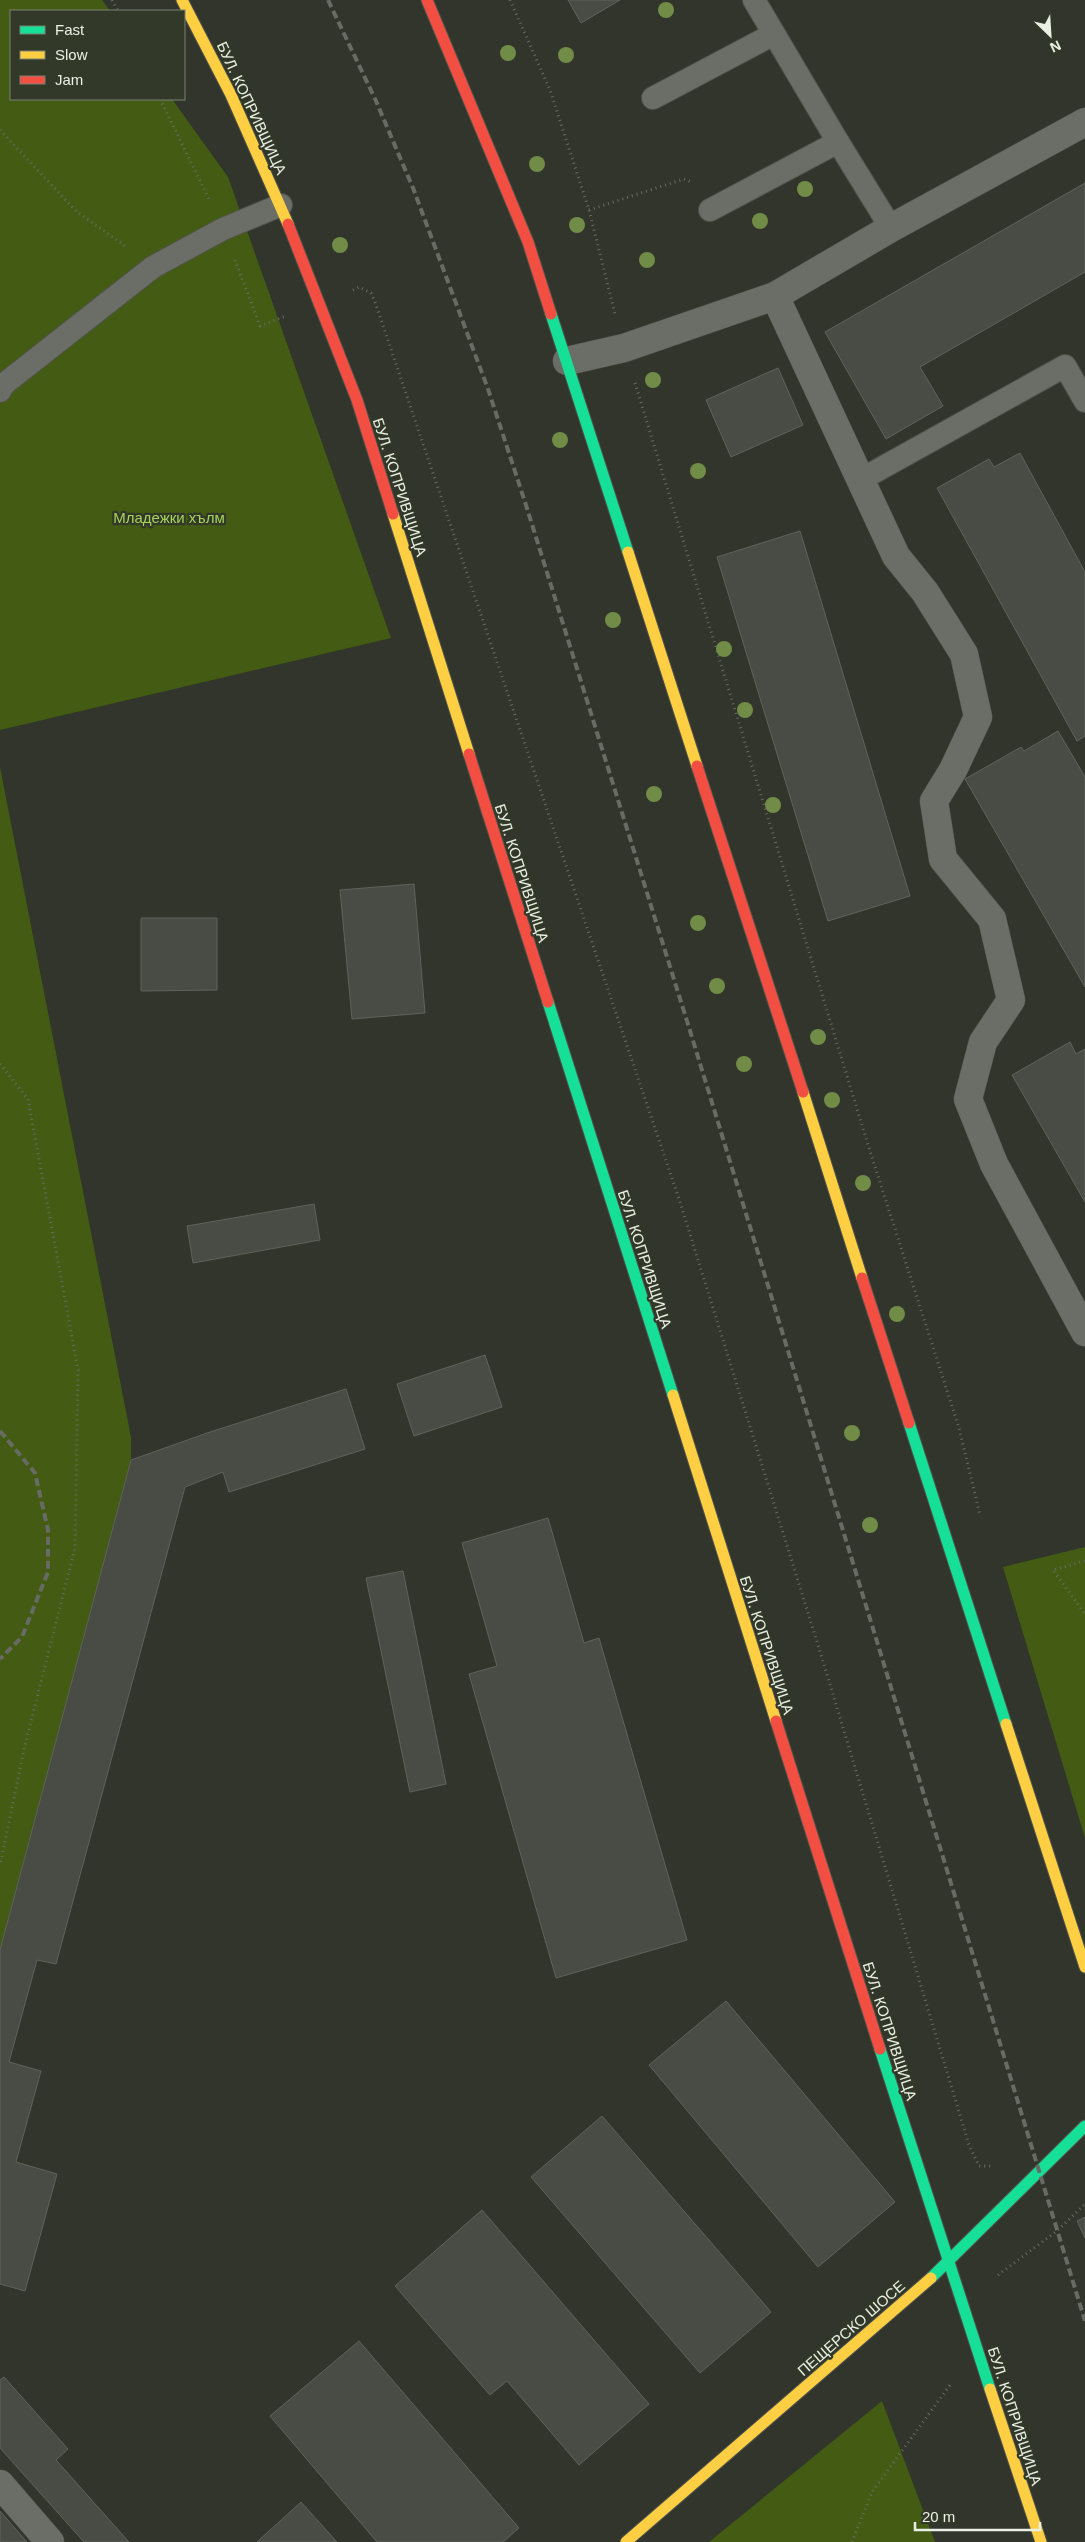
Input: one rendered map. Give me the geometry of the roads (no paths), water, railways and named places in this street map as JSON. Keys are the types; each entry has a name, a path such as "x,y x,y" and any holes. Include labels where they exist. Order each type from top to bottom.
{"main road":[{"name":"БУЛ. КОПРИВЩИЦА","path":"182,0 232,93 281,205 321,303 356,400 948,2263 1041,2542"},
{"path":"427,0 528,242 682,725 1085,1967"},
{"name":"ПЕЩЕРСКО ШОСЕ","path":"626,2542 751,2436 948,2263 1085,2126"}],"street":[{"path":"567,361 624,348 775,296 891,228 1085,122"},
{"path":"775,296 896,556 925,592 964,654 978,718 953,770 934,801 943,859 992,919 1011,1000 983,1042 968,1099 994,1164 1085,1332"},
{"path":"0,2484 50,2542"}],"lane":[{"path":"754,0 891,228"},
{"path":"653,98 774,34"},
{"path":"716,206 838,142"},
{"path":"0,391 4,384 153,267 223,229 281,205"},
{"path":"860,480 1064,366 1085,401"}],"railway":[{"path":"328,0 376,101 413,188 488,389 525,502 687,1021 1085,2321"},
{"path":"0,1431 35,1473 48,1530 48,1572 22,1637 0,1659"}],"park label":[{"name":"Младежки хълм","path":"169,517"}]}
